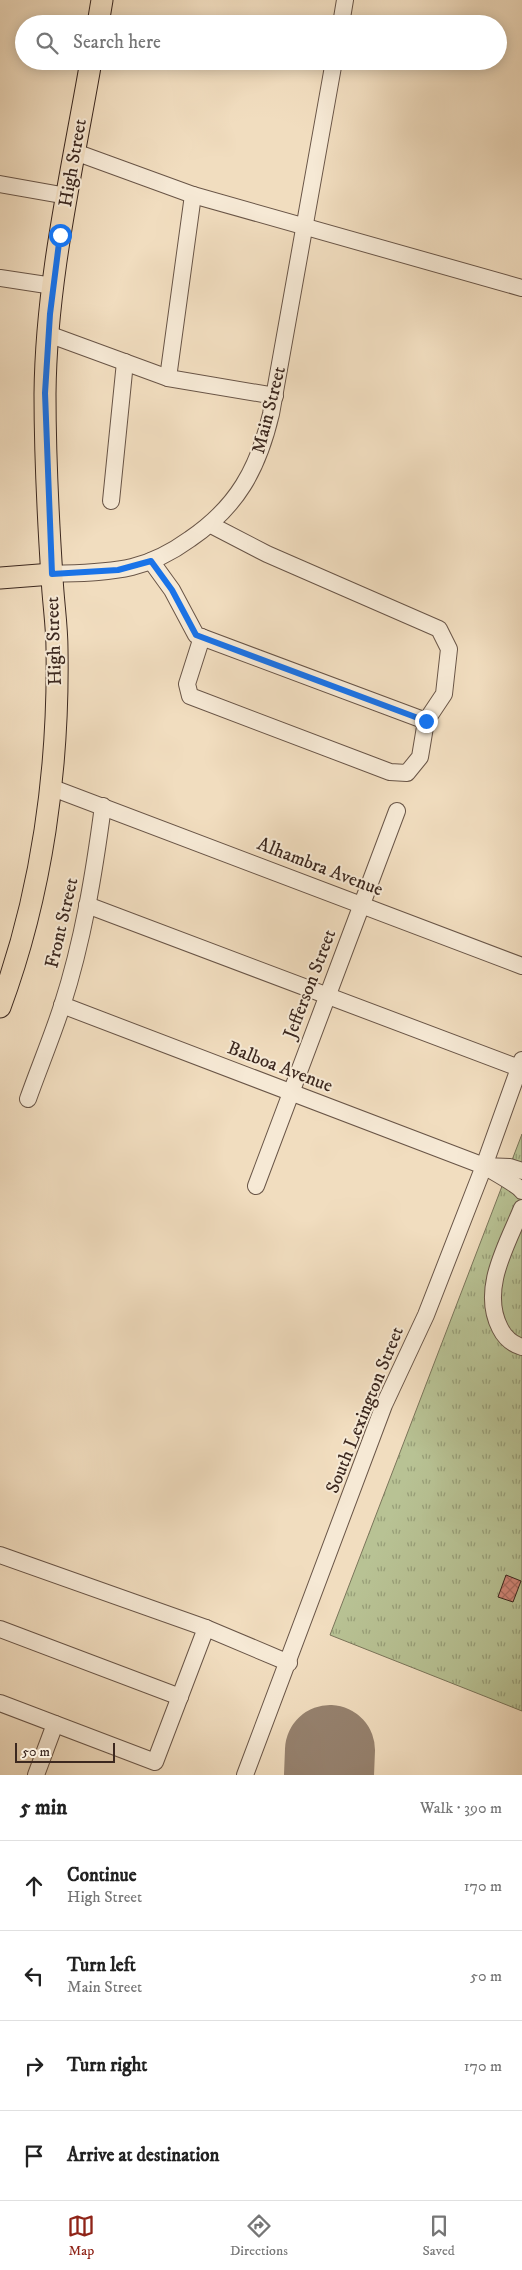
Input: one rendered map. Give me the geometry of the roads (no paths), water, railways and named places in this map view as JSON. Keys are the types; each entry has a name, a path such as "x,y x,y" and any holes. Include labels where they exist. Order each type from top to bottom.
{"main road":[{"path":"100,15 102,0"},
{"name":"High Street","path":"0,1008 14,971 29,910 41,849 50,787 56,717 57,647 52,574 45,393 48,334 53,286 67,196 89,70"},
{"name":"Main Street","path":"0,578 52,574"}],"street":[{"path":"342,15 345,0"},
{"name":"Main Street","path":"52,574 118,570 151,561 179,547 211,525 235,499 250,476 266,436 332,70"},
{"path":"75,152 193,195 522,288"},
{"path":"0,184 67,196"},
{"path":"168,378 193,195"},
{"path":"0,278 53,286"},
{"path":"48,334 168,378 274,396"},
{"path":"111,501 125,362"},
{"path":"202,637 187,684 190,696 390,772 407,773 420,757 426,721 444,694 449,649 440,629 267,554 211,525"},
{"path":"151,561 172,590 196,635 426,721"},
{"path":"50,787 103,806"},
{"name":"Front Street","path":"28,1099 62,1005 87,905 103,806"},
{"name":"Alhambra Avenue","path":"103,806 522,966"},
{"name":"Jefferson Street","path":"256,1186 397,811"},
{"path":"87,905 520,1064"},
{"name":"Balboa Avenue","path":"62,1005 484,1166"},
{"name":"South Lexington Street","path":"245,1775 289,1663 384,1405 426,1315 484,1166 520,1064"},
{"path":"484,1166 510,1167 522,1171"},
{"path":"484,1166 505,1181 519,1187 522,1191"},
{"path":"522,1208 498,1270 492,1298 496,1320 502,1333 512,1344 522,1347"},
{"path":"0,1555 206,1628 289,1663"},
{"path":"0,1703 155,1762 206,1628"},
{"path":"0,1629 180,1697"},
{"path":"36,1775 55,1724"}]}
